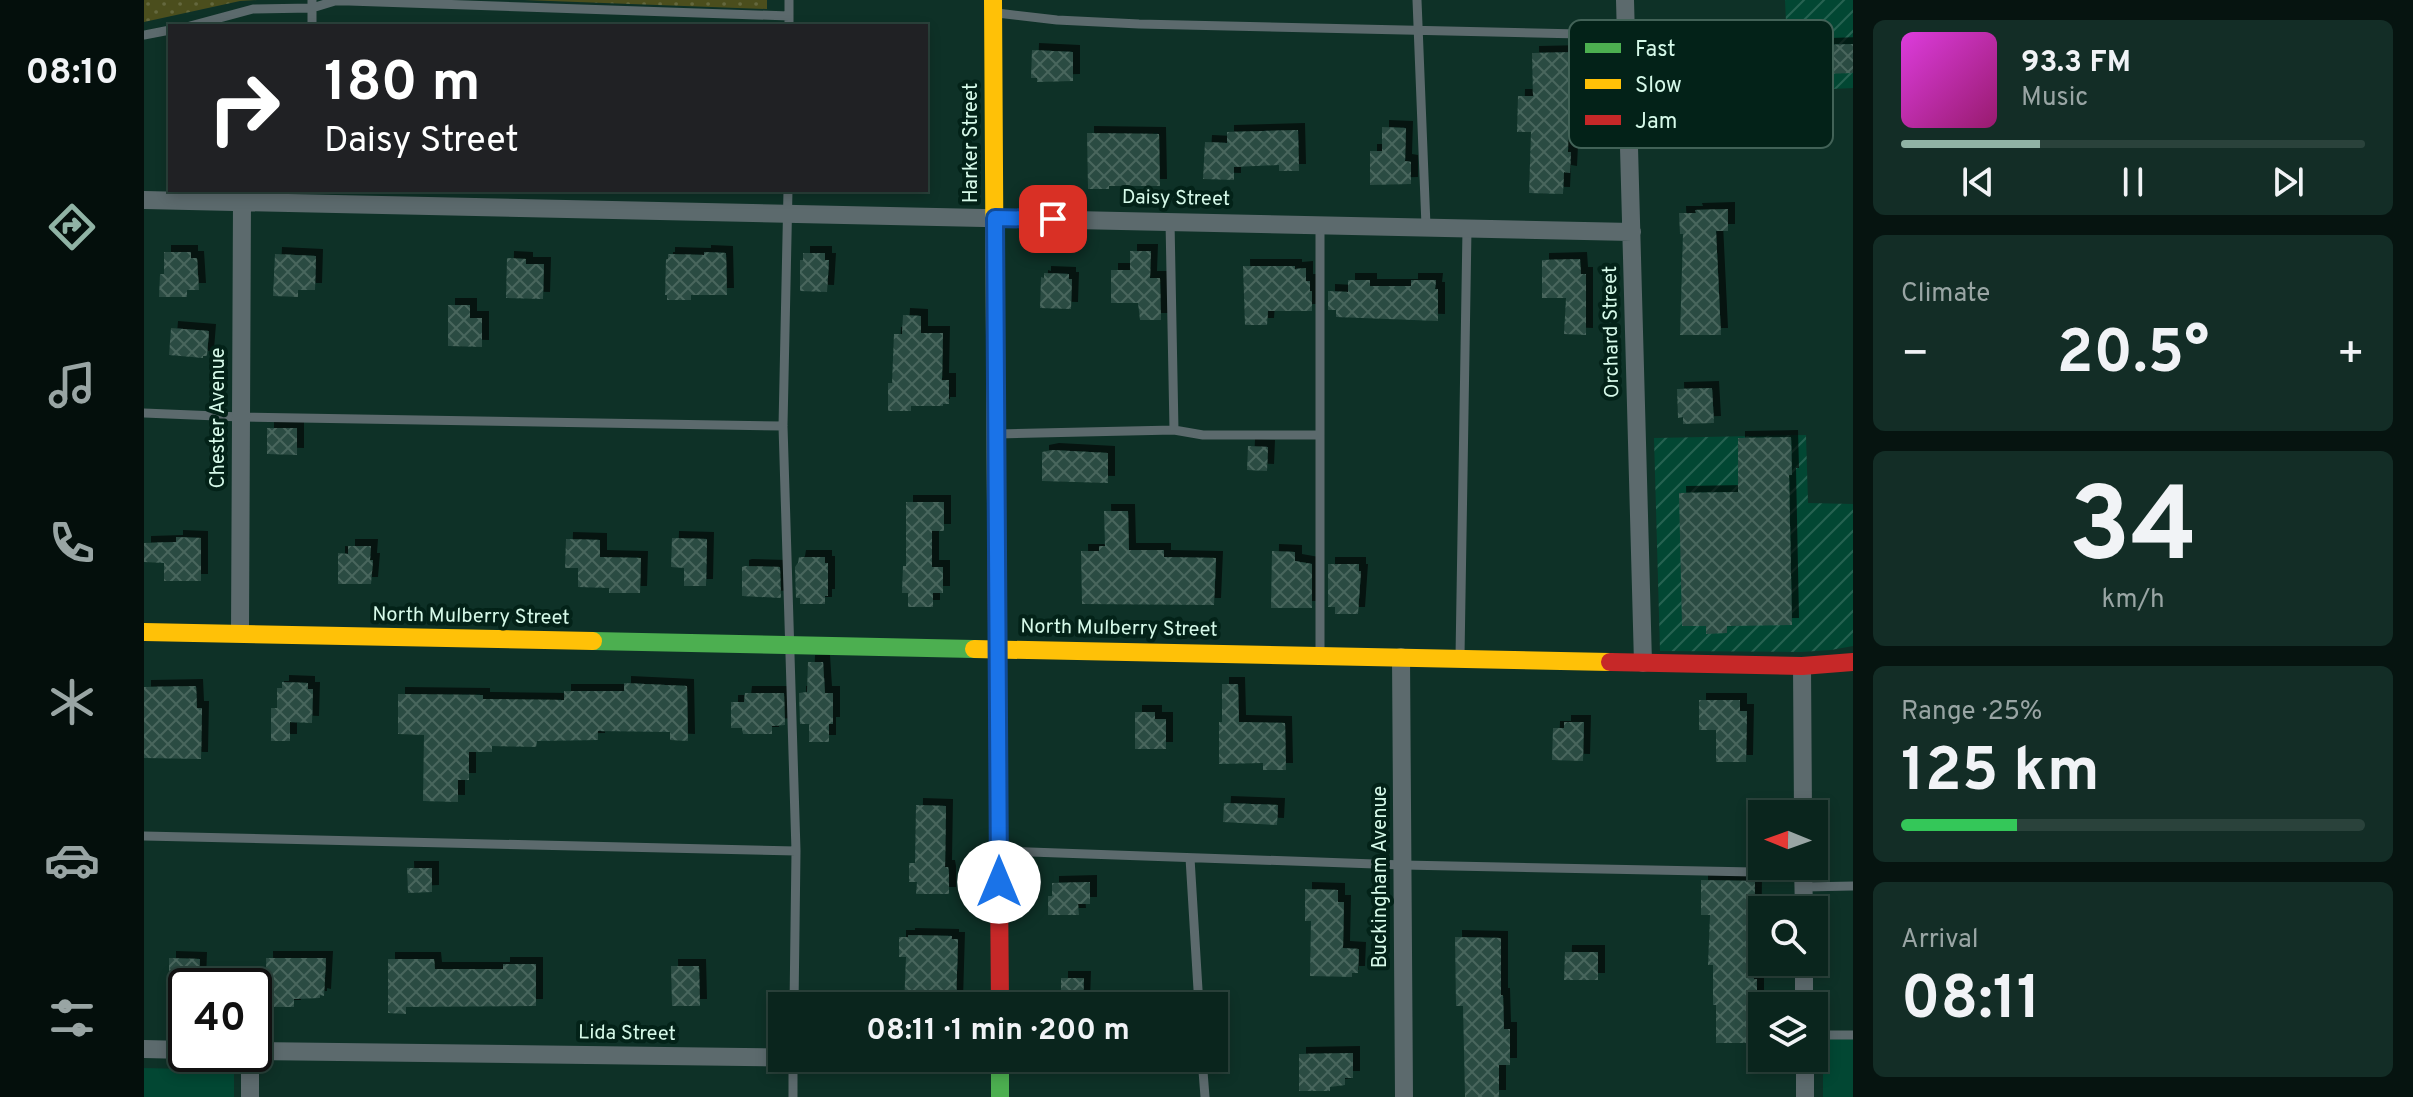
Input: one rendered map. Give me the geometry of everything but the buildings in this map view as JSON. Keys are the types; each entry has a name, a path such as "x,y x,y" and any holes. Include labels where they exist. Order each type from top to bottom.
{"street":[{"name":"Orchard Street","path":"1625,0 1626,20"},
{"name":"Harker Street","path":"993,6 1000,992"},
{"name":"Orchard Street","path":"1629,148 1643,663"},
{"name":"Daisy Street","path":"144,200 242,202 268,196 788,214 1632,232"},
{"name":"Chester Avenue","path":"240,633 242,202"},
{"name":"North Mulberry Street","path":"144,632 1802,666 1853,662"},
{"name":"Buckingham Avenue","path":"1401,657 1404,1097"},
{"path":"1802,666 1803,800"},
{"path":"144,1049 168,1050"},
{"name":"Lida Street","path":"272,1052 768,1058"},
{"path":"250,1097 251,1072"},
{"path":"1000,1072 1000,1097"},
{"path":"1805,1072 1805,1097"}],"lane":[{"path":"197,24 253,9 335,1 789,21 789,0"},
{"path":"1417,0 1426,226"},
{"path":"993,6 1057,20 1139,24 1569,34"},
{"path":"144,35 168,30"},
{"path":"788,192 783,426 796,851 794,992"},
{"path":"1170,221 1174,430"},
{"path":"1320,224 1320,655"},
{"path":"1460,657 1467,227"},
{"path":"144,413 783,426"},
{"path":"996,434 1174,430 1203,435 1320,435"},
{"path":"144,836 796,851"},
{"path":"999,851 1748,874"},
{"path":"1190,858 1198,992"},
{"path":"1826,880 1853,886"},
{"path":"1828,1035 1853,1035"},
{"path":"793,1072 793,1097"},
{"path":"1203,1072 1205,1097"}],"shaded area":[{"path":"144,0 257,0 144,22"},
{"path":"524,0 767,0 767,9"},
{"path":"1785,0 1853,0 1853,88 1833,89 1833,20 1786,20"},
{"path":"1806,435 1808,503 1853,504 1853,646 1801,652 1660,651 1654,438"},
{"path":"1828,1039 1853,1039 1853,1097 1823,1097 1823,1072 1828,1072"},
{"path":"144,1068 168,1069 168,1072 234,1072 234,1097 144,1097"}],"traffic: fast":[{"path":"593,641 974,649"},
{"path":"1000,1072 1000,1097"}],"traffic: slow":[{"path":"993,0 996,503"},
{"path":"144,632 593,641"},
{"path":"974,649 1610,662"}],"traffic: jam":[{"path":"996,503 1000,992"},
{"path":"1610,662 1802,666 1853,662"}],"route":[{"path":"999,882 995,218 1053,219"}]}
